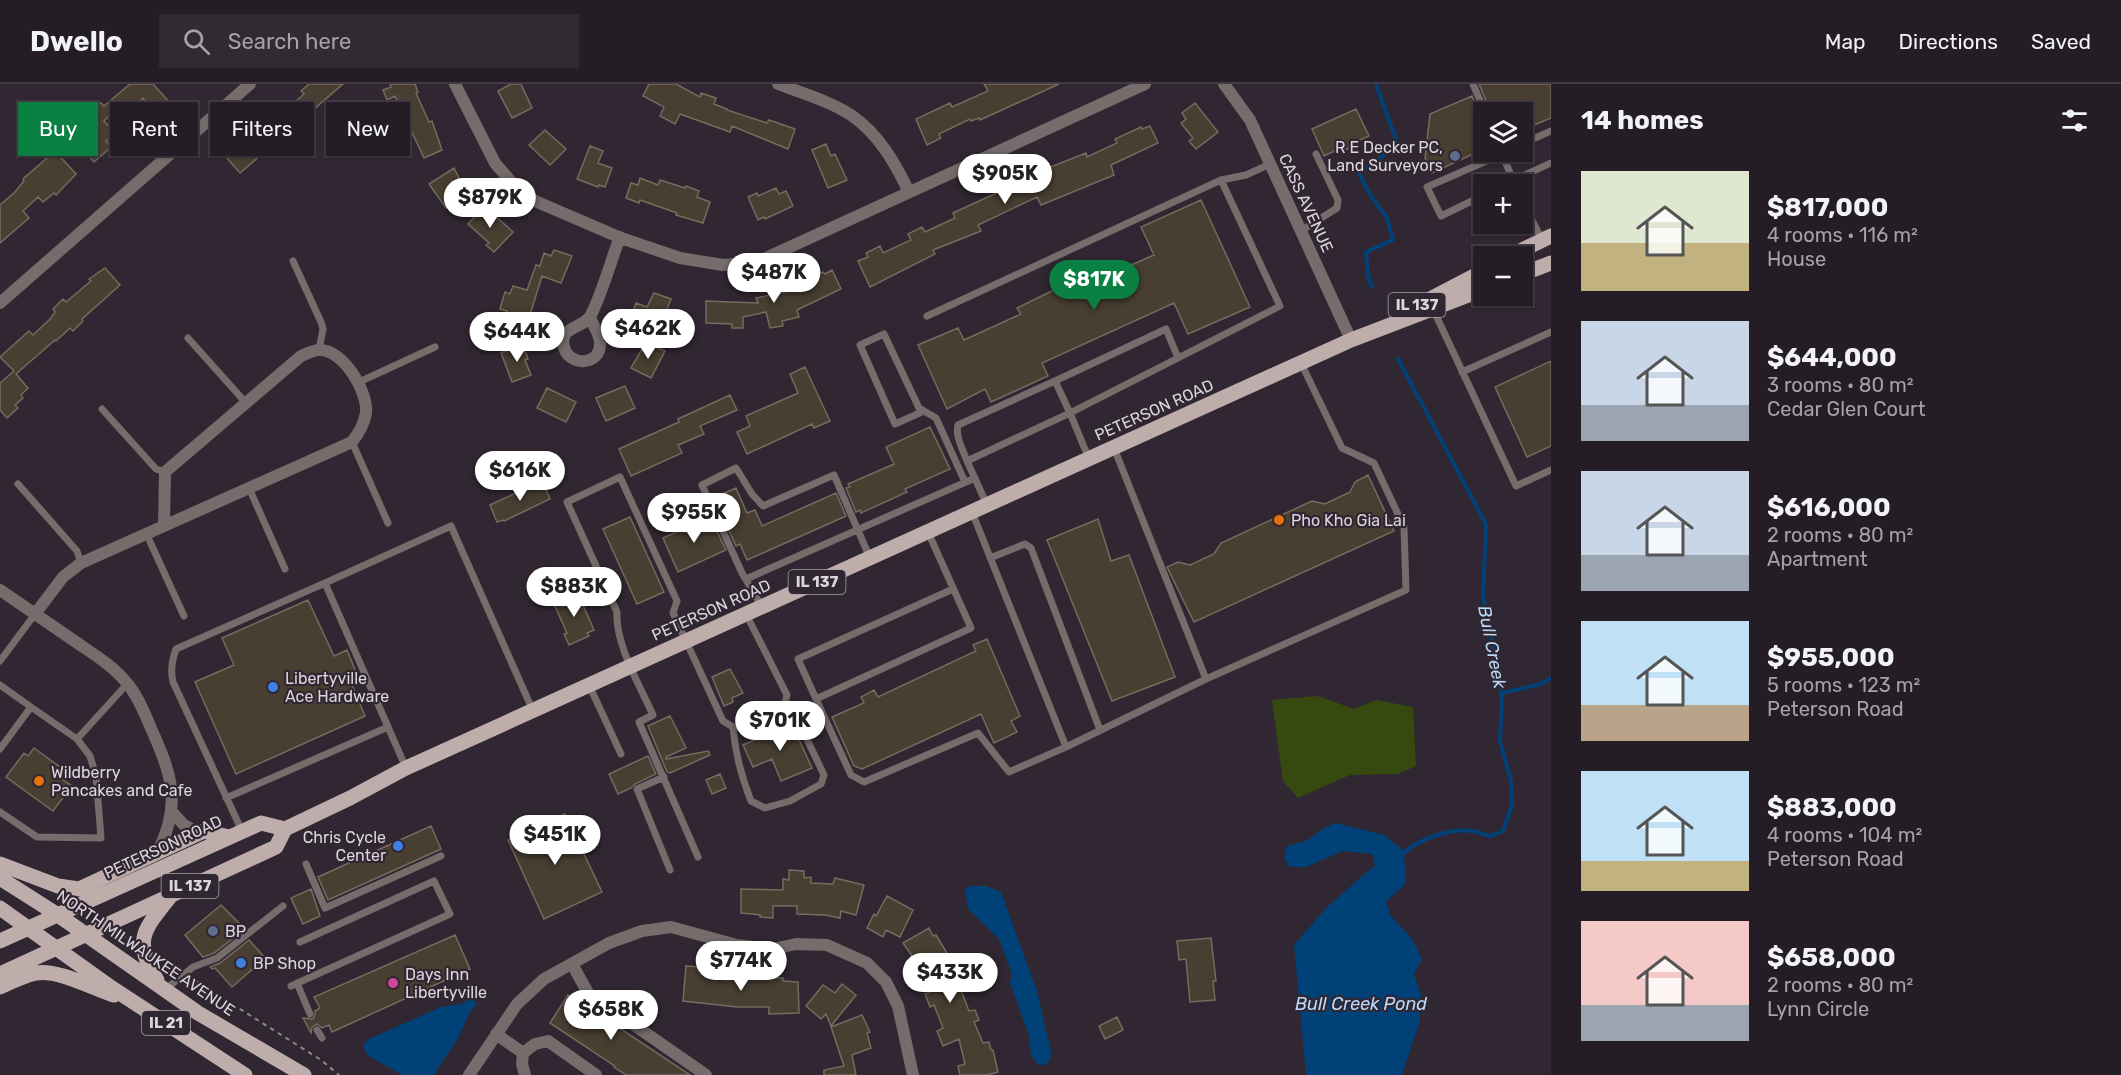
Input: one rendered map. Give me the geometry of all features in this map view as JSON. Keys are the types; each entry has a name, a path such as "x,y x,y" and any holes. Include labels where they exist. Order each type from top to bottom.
{"main road":[{"path":"1530,246 1546,238"},
{"path":"1533,270 1551,263"},
{"name":"PETERSON ROAD","path":"0,974 276,847 285,829 406,768 1351,340 1473,277"},
{"name":"PETERSON ROAD","path":"1351,340 1473,293"},
{"name":"PETERSON ROAD","path":"58,915 261,823 285,829"},
{"path":"0,864 58,886 79,889 204,831 236,834"},
{"name":"NORTH MILWAUKEE AVENUE","path":"0,878 58,915 198,1012 304,1075"},
{"path":"163,987 147,963 143,941 147,926 171,895"},
{"name":"IL 21","path":"0,908 132,1001 245,1075"},
{"name":"IL 137","path":"0,941 58,915"},
{"path":"0,987 37,973 57,974 132,1001"}],"street":[{"path":"0,303 249,84"},
{"path":"455,84 490,156 513,184 527,196 543,206 620,237 680,258 723,265 747,263 766,258 1145,84"},
{"path":"778,84 835,107 855,118 889,154 909,192"},
{"name":"CASS AVENUE","path":"1224,84 1250,120 1351,340"},
{"path":"590,317 620,237"},
{"path":"36,614 63,577 81,562 352,442 362,430 366,410 363,395 350,368 335,356 319,350 301,356 165,472 164,525"},
{"path":"0,590 112,667 128,683 144,712 168,767 172,792 171,811 166,836 157,853"},
{"path":"171,811 184,825 199,833"},
{"path":"469,1075 517,1004 544,979 609,943 642,931 672,927 737,945 773,949 796,944 827,945 867,963 886,982 898,1006 913,1075"},
{"path":"572,964 588,993 706,1075"},
{"path":"496,1034 523,1053"},
{"path":"525,1075 522,1064 523,1053 535,1044 548,1041 596,1075"}],"lane":[{"path":"1473,84 1481,102"},
{"path":"1533,139 1551,131"},
{"path":"1301,231 1336,208 1338,200 1316,154"},
{"path":"1473,200 1441,216 1427,187 1482,162"},
{"path":"1530,174 1551,163"},
{"path":"927,316 1221,180 1246,175 1270,164"},
{"path":"968,460 1071,413 1280,306 1221,180"},
{"path":"1533,217 1546,238"},
{"path":"293,261 321,322 323,329 319,350"},
{"path":"1433,309 1516,486 1551,470"},
{"path":"987,505 959,438 958,425 1166,329 1178,358"},
{"path":"1462,372 1551,332"},
{"path":"924,411 895,424 860,345 884,334 919,408 936,418 965,482"},
{"path":"188,338 246,403"},
{"path":"357,383 435,347"},
{"path":"953,589 798,659 851,775 864,782 978,733 1009,772 1206,679 1406,590 1404,527 1374,463 1342,448 1301,363"},
{"path":"1055,381 1071,413 1089,459"},
{"path":"102,409 156,469 165,472"},
{"path":"352,442 388,523"},
{"path":"1114,448 1206,679"},
{"path":"762,607 746,579 702,485 736,468 752,494 763,506 834,475 870,558"},
{"path":"698,857 639,722 653,715 620,637 617,612 567,502 620,477 677,601 673,613 723,721 733,727 765,722 783,710 787,695 746,614"},
{"path":"746,579 975,477"},
{"path":"18,484 77,551 81,562"},
{"path":"249,488 285,569"},
{"path":"972,512 1066,747"},
{"path":"236,834 226,798 173,682 172,659 176,649 451,526 533,711"},
{"path":"816,699 971,628 928,532"},
{"path":"146,533 184,616"},
{"path":"990,558 1025,544 1031,548 1100,730"},
{"path":"325,583 406,768"},
{"path":"0,662 36,614"},
{"path":"77,739 128,683"},
{"path":"0,685 77,739 90,756 96,776 101,838 37,837 0,812"},
{"path":"589,685 621,754"},
{"path":"733,727 734,742 752,801 765,807 790,801 821,784 824,775 803,731 786,703"},
{"path":"0,749 31,707"},
{"path":"226,798 388,727"},
{"path":"664,777 637,789 670,870"},
{"path":"306,864 325,908 441,856"},
{"path":"300,942 434,881 450,914 294,985 310,1014"},
{"path":"163,987 192,967 217,958 283,906"},
{"path":"317,1030 322,1038"}],"path":[{"path":"117,941 120,936 126,937"},
{"path":"304,1051 321,1060 339,1075"}],"green space":[{"path":"1318,696 1354,709 1376,700 1413,707 1416,766 1398,774 1350,775 1298,798 1283,781 1272,700"}],"water":[{"name":"Bull Creek Pond","path":"1336,823 1384,835 1404,851 1406,883 1386,902 1391,916 1413,940 1422,959 1414,974 1421,995 1420,1021 1402,1075 1306,1075 1294,945 1327,907 1375,865 1372,854 1343,851 1306,867 1289,867 1284,857 1287,846 1308,840 1324,828"},
{"path":"970,886 986,886 1001,892 1037,991 1051,1052 1050,1061 1044,1065 1038,1065 1031,1055 1029,1036 1010,983 1012,974 999,939 968,909 965,889"},
{"path":"471,998 477,1003 470,1012 457,1040 434,1075 402,1075 367,1055 363,1045 369,1039 441,1007 461,1004"}],"building":[{"path":"130,84 153,84 169,102 146,102 143,98 138,102 110,102 110,115 104,121 110,128 110,137 106,141 110,148 94,162 88,156 98,156 98,105 101,103 104,106"},
{"path":"309,84 343,84 314,109 314,102 295,102 304,94 301,91"},
{"path":"390,84 415,84 418,92 416,93 429,122 432,121 442,150 424,158 410,128 410,102 398,102 395,96 387,100 383,90 391,87"},
{"path":"511,84 521,84 532,108 512,118 498,91"},
{"path":"649,84 676,84 700,97 701,93 716,98 714,104 727,110 795,129 788,149 732,126 730,132 680,114 675,124 660,116 664,107 643,96"},
{"path":"984,84 1059,84 980,120 979,118 971,121 970,119 939,134 941,138 927,145 916,119 950,103 952,107 988,91"},
{"path":"1479,84 1551,84 1551,118 1533,125 1533,102 1487,102"},
{"path":"1472,96 1475,102 1473,154 1432,173 1425,158 1430,114"},
{"path":"1195,103 1218,132 1196,149 1189,141 1193,138 1181,123 1186,119 1182,113"},
{"path":"1356,109 1369,136 1351,144 1352,147 1342,151 1341,148 1324,156 1312,129"},
{"path":"1150,126 1158,143 1111,165 1114,175 1041,205 1037,197 978,225 981,231 933,250 935,254 870,287 858,261 868,257 866,253 880,246 883,253 911,240 908,234 922,227 925,232 955,218 953,213 1014,185 1018,193 1042,182 1038,172 1086,153 1087,157 1117,143 1115,139 1141,127 1142,129"},
{"path":"545,130 566,149 550,165 529,145"},
{"path":"826,144 831,156 835,154 847,180 828,188 812,150"},
{"path":"590,146 603,151 598,163 612,168 605,187 599,185 598,187 577,179"},
{"path":"49,156 60,156 76,174 56,195 54,193 43,202 38,197 23,211 29,218 0,243 0,205 15,192 24,181 23,179"},
{"path":"227,156 260,156 240,173"},
{"path":"454,168 467,194 446,208 429,184"},
{"path":"640,178 658,185 660,180 699,191 697,197 710,202 703,223 640,200 639,203 626,198 631,183 638,185"},
{"path":"776,188 779,194 786,191 793,206 758,220 748,197 757,193 758,196"},
{"path":"1201,200 1250,307 1188,334 1174,303 1042,363 1048,376 991,402 985,389 947,409 918,345 958,328 964,340 1021,314 1017,308 1066,284 1070,292 1154,255 1141,227"},
{"path":"484,206 513,232 494,252 486,245 489,243 468,224"},
{"path":"554,250 572,256 561,283 542,276 530,315 533,316 529,330 503,322 507,311 500,309 505,292 510,294 513,286 527,290 536,265 540,266 544,253 551,256"},
{"path":"105,268 120,285 82,319 83,321 73,331 70,328 16,374 28,388 21,395 23,398 15,405 18,408 7,418 0,410 0,383 14,371 0,357 29,331 33,335 51,318 55,312 53,309 63,299 66,302 91,281 89,279"},
{"path":"832,270 841,289 797,310 799,317 782,321 783,326 770,328 766,312 743,317 743,328 732,328 732,324 706,323 706,301 758,303 756,298 806,288 803,282"},
{"path":"654,293 671,299 660,327 631,317 636,303 647,307"},
{"path":"646,342 665,351 651,378 631,368"},
{"path":"523,344 528,359 525,360 531,375 512,382 501,353"},
{"path":"1551,361 1551,446 1527,457 1495,387"},
{"path":"805,367 830,421 814,428 812,424 747,454 737,432 750,426 746,416 798,393 790,374"},
{"path":"625,386 635,408 606,421 596,398"},
{"path":"547,388 576,402 566,422 537,408"},
{"path":"730,395 737,410 700,426 704,434 678,445 682,453 631,476 619,449 679,422 678,419"},
{"path":"930,427 950,469 905,489 907,492 861,513 860,510 856,512 846,488 850,487 848,484 894,464 886,447"},
{"path":"1368,475 1394,531 1194,622 1167,567 1178,562 1190,565 1214,554 1221,543 1312,501 1325,504 1350,492 1355,482"},
{"path":"542,481 550,499 504,521 497,522 490,505"},
{"path":"736,488 747,513 755,510 762,526 836,493 846,516 747,560 740,544 736,546 721,513 725,511 718,496"},
{"path":"630,517 664,592 637,604 603,529"},
{"path":"710,517 726,550 678,572 663,538"},
{"path":"1098,519 1111,561 1129,555 1175,677 1112,701 1047,540"},
{"path":"576,589 594,630 587,633 589,636 569,645 564,634 567,633 554,604 567,598 565,594"},
{"name":"Libertyville Ace Hardware","path":"308,600 334,656 347,650 356,672 348,675 365,716 236,774 195,682 234,665 222,638"},
{"path":"987,639 1020,716 1011,721 1017,732 994,743 981,714 862,769 854,766 832,717 864,703 861,697 874,690 878,697 976,651 973,645"},
{"path":"730,669 743,693 732,698 733,702 724,706 712,677"},
{"path":"670,716 686,748 666,759 708,751 710,755 670,773 667,772 648,726"},
{"path":"792,724 812,768 781,781 772,759 753,767 743,745"},
{"name":"Wildberry Pancakes and Cafe","path":"34,748 60,767 55,774 72,786 53,811 6,777 24,753 28,756"},
{"path":"648,756 656,774 618,794 609,774"},
{"path":"720,774 726,788 712,794 706,780"},
{"path":"565,814 602,892 544,919 508,840"},
{"path":"431,826 441,849 328,900 318,877"},
{"path":"789,870 804,871 804,878 811,877 811,883 833,884 835,878 864,885 856,915 841,911 840,918 797,914 797,906 773,906 773,918 741,913 741,889 783,890 783,879 789,880"},
{"path":"311,889 320,916 303,924 291,898"},
{"path":"887,896 913,910 900,937 886,930 883,937 867,928"},
{"name":"BP","path":"221,905 242,926 239,928 241,932 214,953 203,957 185,935"},
{"path":"929,928 947,953 969,1011 975,1010 979,1020 974,1022 983,1043 989,1042 993,1050 998,1072 987,1075 960,1075 958,1066 965,1064 959,1039 943,1046 937,1031 943,1028 934,1005 930,1007 925,994 930,992 921,970 915,974 907,961 913,957 903,943"},
{"name":"Days Inn Libertyville","path":"455,935 470,969 332,1032 329,1025 322,1028 317,1024 312,1027 311,1033 303,1018 313,1019 315,1011 320,1008 314,997"},
{"path":"1211,938 1216,981 1213,981 1215,1000 1190,1002 1186,959 1179,960 1177,941"},
{"name":"BP Shop","path":"249,940 265,958 232,987 215,968 210,967 220,963"},
{"path":"686,966 701,967 700,971 715,973 715,978 727,980 738,977 783,978 783,981 798,982 799,1013 769,1014 769,1007 737,1007 683,1001"},
{"path":"842,984 856,995 831,1026 826,1014 821,1019 806,1006 823,985 835,993"},
{"path":"568,995 690,1075 626,1075 550,1023"},
{"path":"862,1015 870,1032 867,1033 871,1048 852,1055 856,1075 824,1075 824,1070 844,1066 831,1027"},
{"path":"1117,1017 1123,1030 1105,1039 1099,1026"}],"waterway":[{"name":"Bull Creek","path":"1372,287 1368,276 1366,252 1393,240 1387,218 1369,193 1359,173 1398,145 1376,84"},
{"name":"Bull Creek","path":"1398,359 1486,524 1483,597 1502,693 1500,741 1511,781 1512,805 1503,831 1491,836 1472,831 1444,833 1426,839 1403,854"},
{"path":"1502,693 1541,684 1551,678"}],"place":[{"name":"R E Decker PC, Land Surveyors","path":"1455,156"},
{"name":"Pho Kho Gia Lai","path":"1279,520"},
{"name":"Libertyville Ace Hardware","path":"273,687"},
{"name":"Wildberry Pancakes and Cafe","path":"39,781"},
{"name":"Chris Cycle Center","path":"398,846"},
{"name":"BP","path":"213,931"},
{"name":"BP Shop","path":"241,963"},
{"name":"Days Inn Libertyville","path":"393,983"}]}
